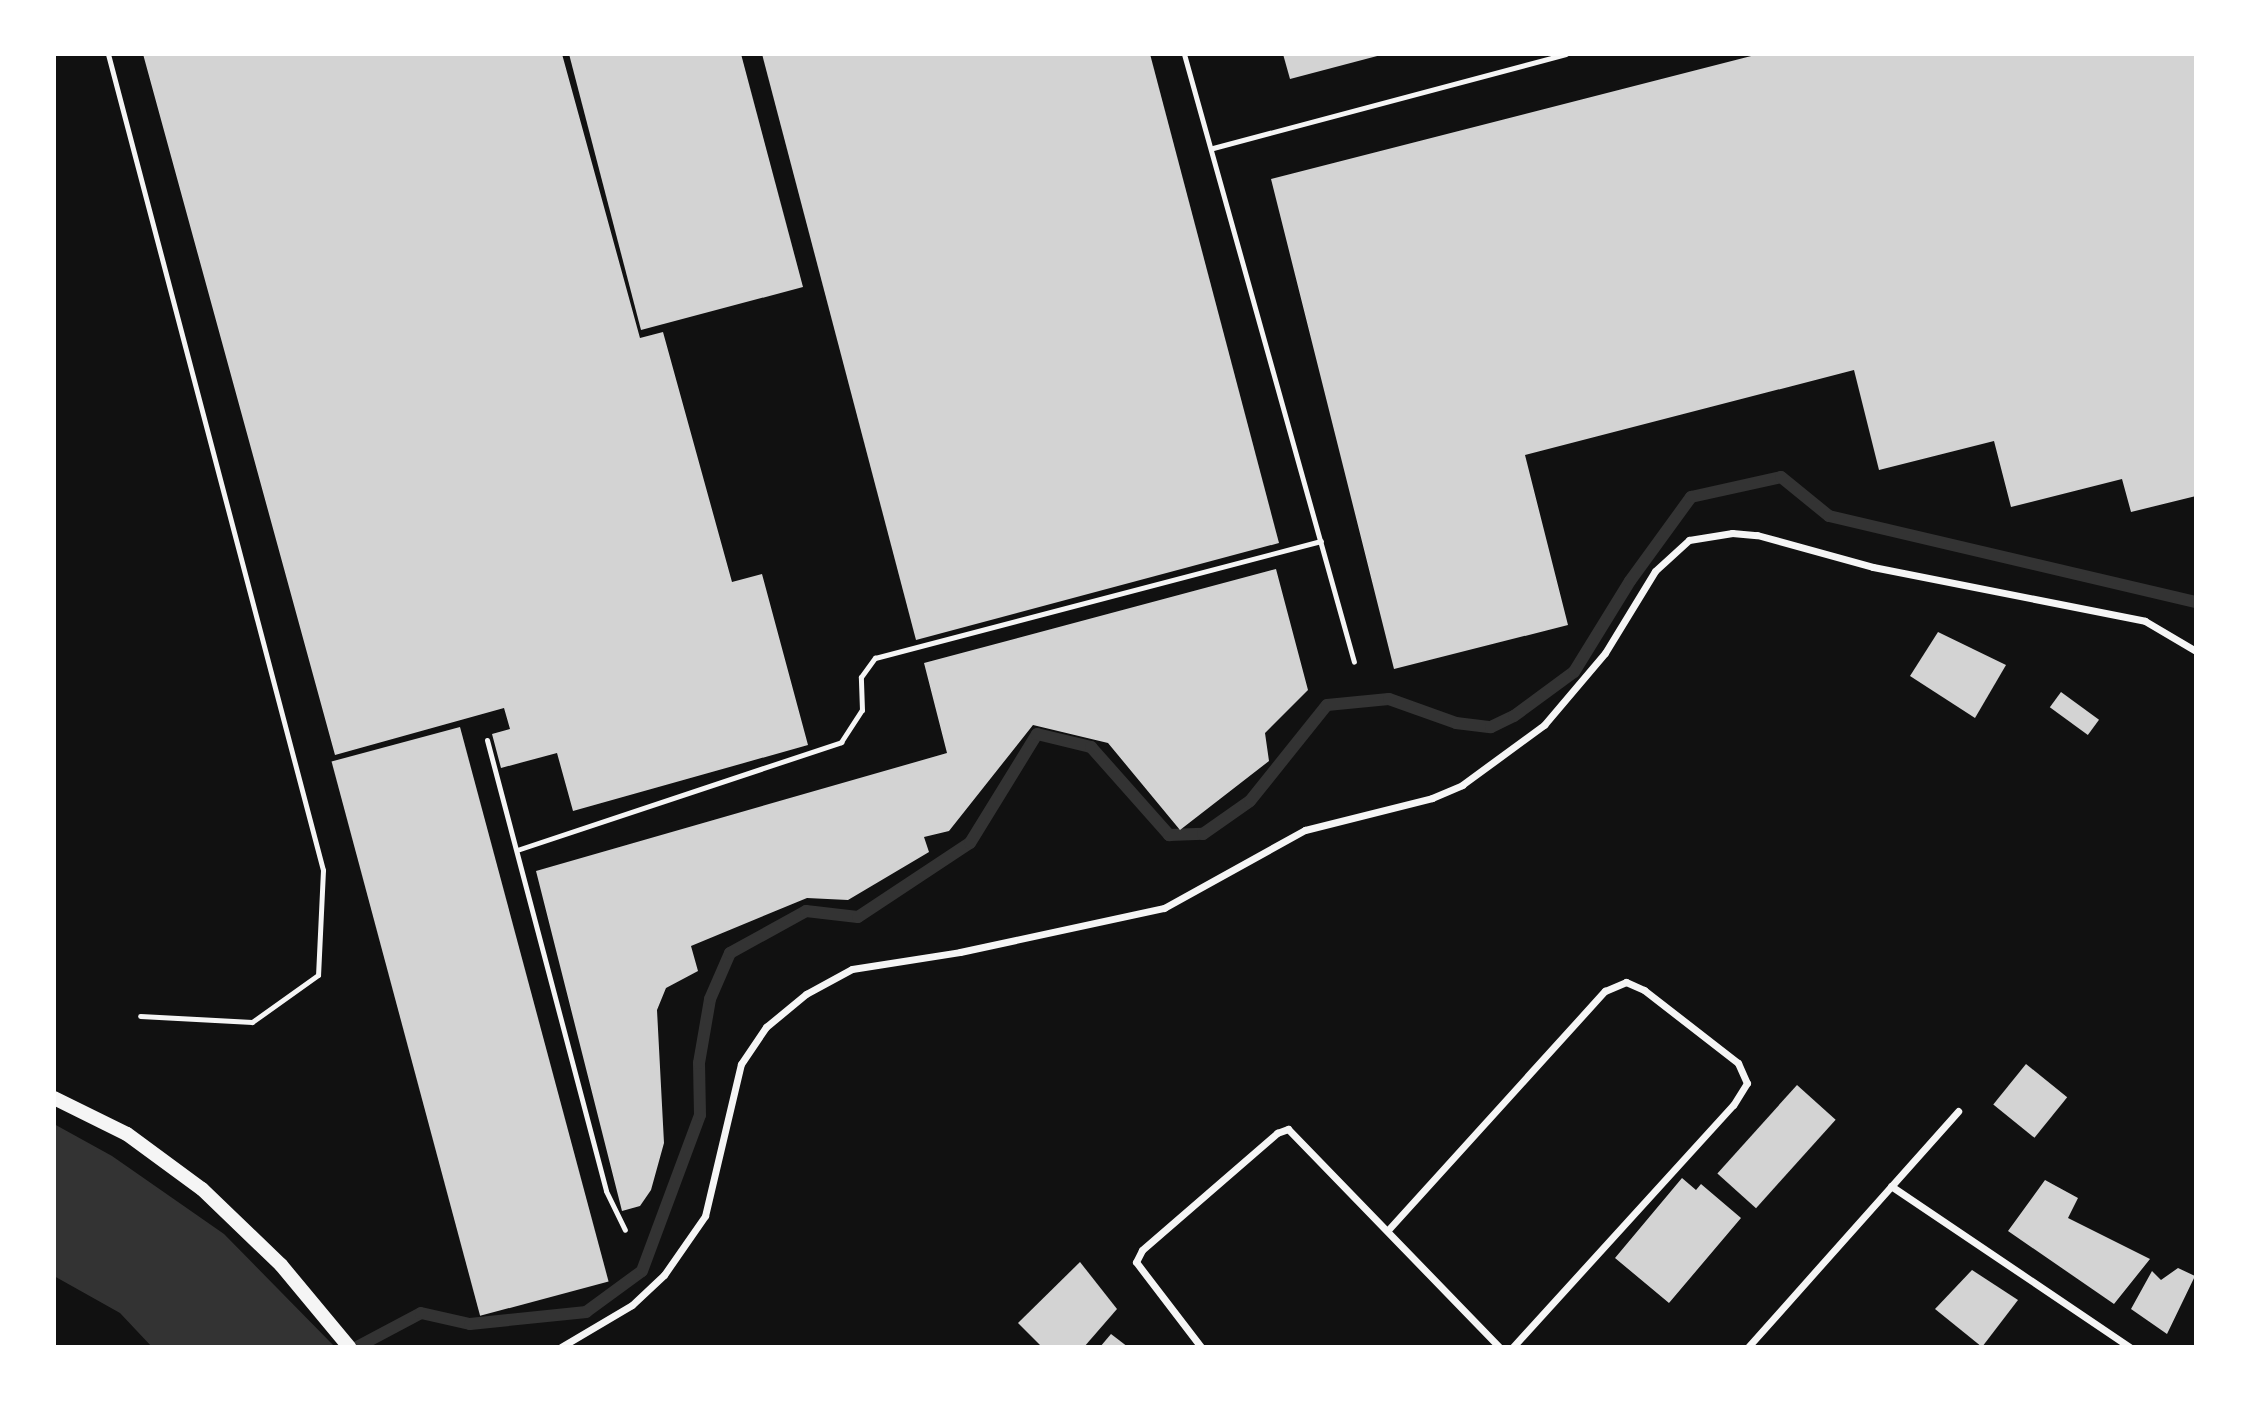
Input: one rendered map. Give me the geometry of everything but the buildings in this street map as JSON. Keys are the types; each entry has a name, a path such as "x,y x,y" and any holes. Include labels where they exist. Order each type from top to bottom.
{"main road":[{"path":"54,1098 127,1134 202,1189 239,1221 337,1329 349,1347"}],"street":[{"path":"561,1347 632,1305 664,1275 705,1216 741,1064 766,1027 806,994 852,969 960,952 1164,908 1305,830 1432,798 1462,785 1544,724 1605,653 1655,571 1689,540 1731,533 1757,535 1873,567 2145,621 2196,651"},
{"path":"1388,1230 1605,991 1626,982 1644,990 1738,1063 1748,1083 1732,1105 1513,1347"},
{"path":"1748,1347 1958,1111"},
{"path":"1201,1347 1136,1262 1152,1241 1277,1133 1288,1129 1499,1347"},
{"path":"1891,1186 2130,1347"}],"lane":[{"path":"108,54 323,870 318,975 252,1022 139,1016"},
{"path":"1184,54 1213,148 1354,662"},
{"path":"1213,148 1566,54"},
{"path":"517,850 841,742 862,710 861,677 876,658 1321,541"},
{"path":"487,740 606,1191 625,1230"}],"shaded area":[{"path":"54,1124 112,1156 224,1234 335,1347 152,1347 120,1313 54,1276"}],"waterway":[{"path":"357,1347 421,1313 470,1324 586,1312 642,1271 700,1115 699,1063 710,999 730,953 806,911 858,917 970,843 1037,734 1091,747 1169,835 1203,834 1250,801 1327,705 1389,699 1456,723 1491,727 1514,716 1574,672 1630,581 1691,497 1781,477 1829,516 2196,602"}]}
